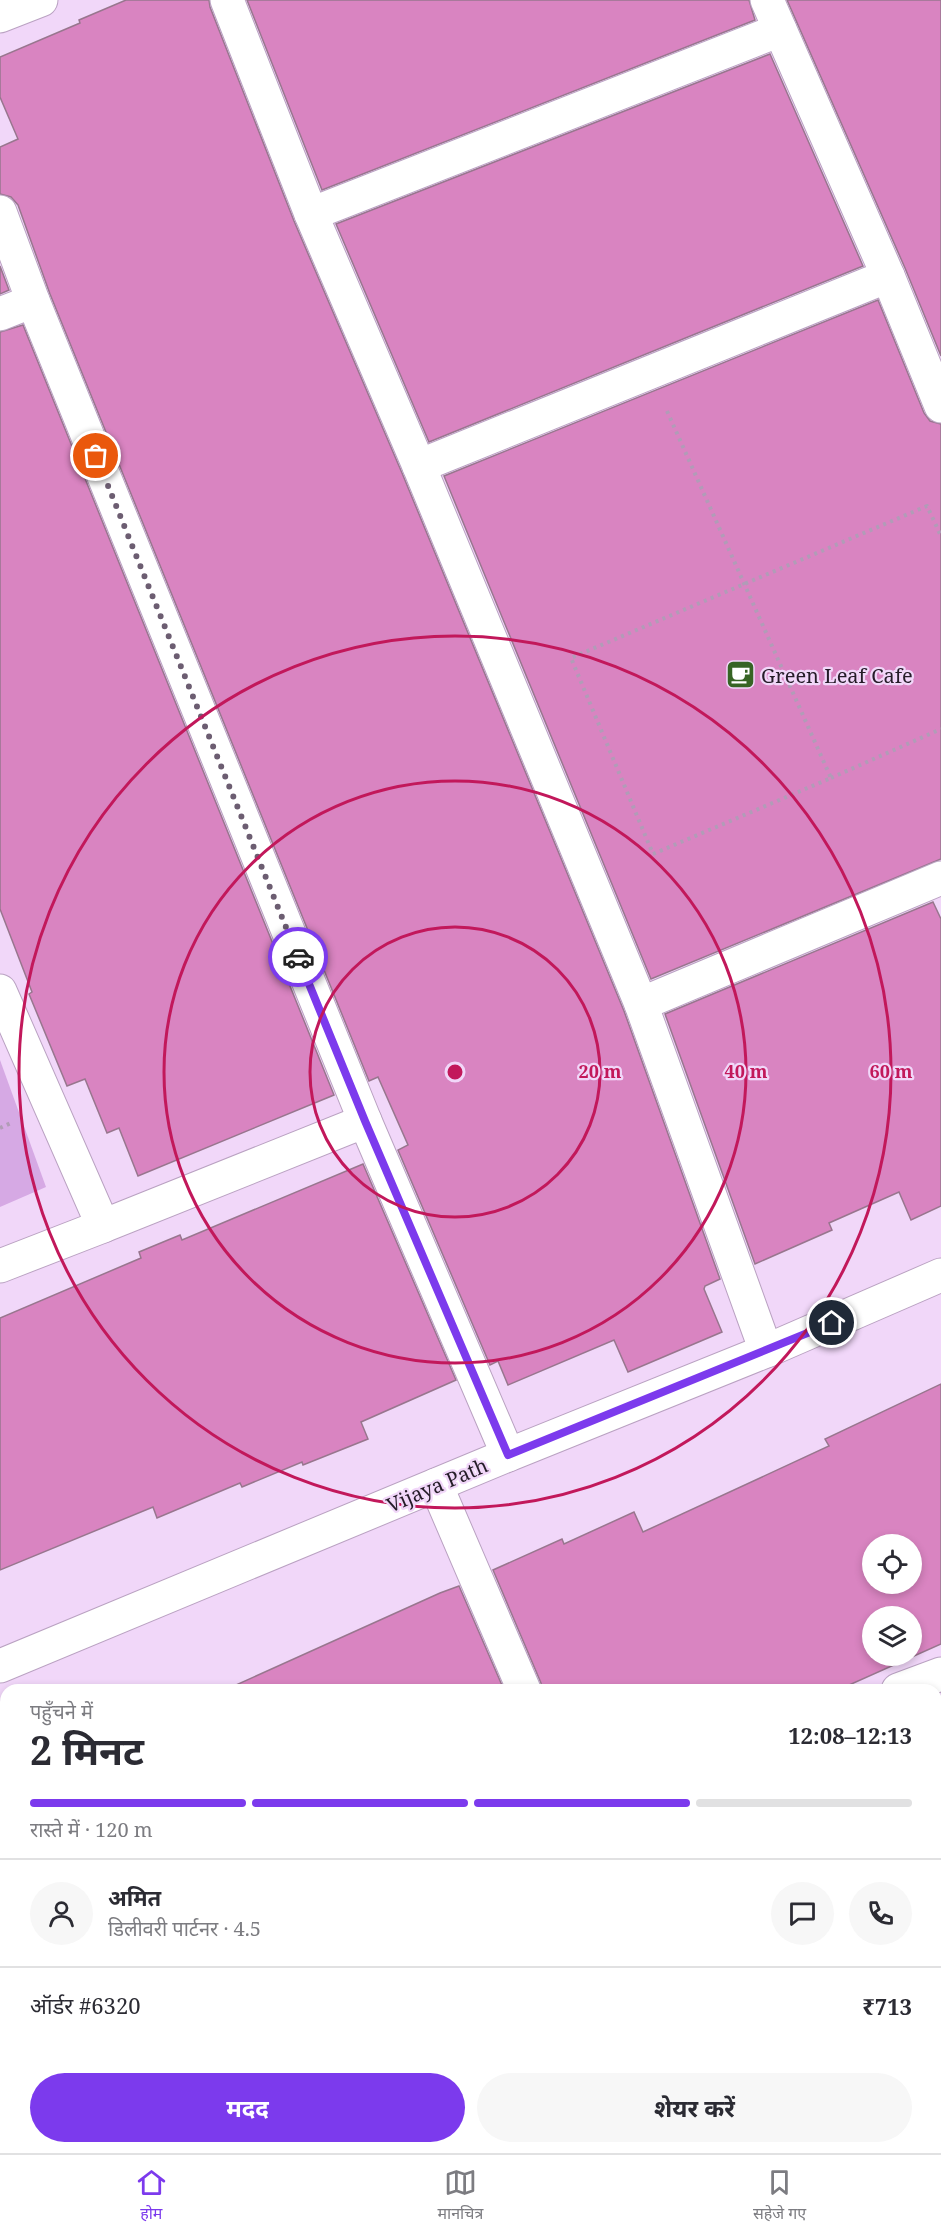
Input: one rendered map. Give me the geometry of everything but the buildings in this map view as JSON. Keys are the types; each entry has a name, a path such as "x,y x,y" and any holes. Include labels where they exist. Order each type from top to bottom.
{"street":[{"path":"0,16 41,0"},
{"path":"227,0 311,214 419,466 641,1004 766,1351"},
{"path":"767,0 888,276 941,406"},
{"path":"311,214 780,30"},
{"path":"0,212 33,301 365,1121 508,1455"},
{"path":"419,466 888,276"},
{"path":"0,314 33,301"},
{"path":"641,1004 941,878"},
{"path":"0,991 103,1226"},
{"path":"0,1266 365,1121"},
{"name":"Vijaya Path","path":"0,1666 508,1455 766,1351 941,1275"},
{"path":"436,1485 521,1684"},
{"path":"914,1684 941,1674"}],"path":[{"path":"650,372 831,778"},
{"path":"941,536 927,506 571,658 653,854 941,729"}],"shaded area":[{"path":"0,1060 46,1187 0,1207"}],"way so far":[{"path":"96,456 298,957"}],"place":[{"name":"Green Leaf Cafe","path":"740,675"}],"route":[{"path":"298,957 365,1121 508,1455 832,1323"}]}
